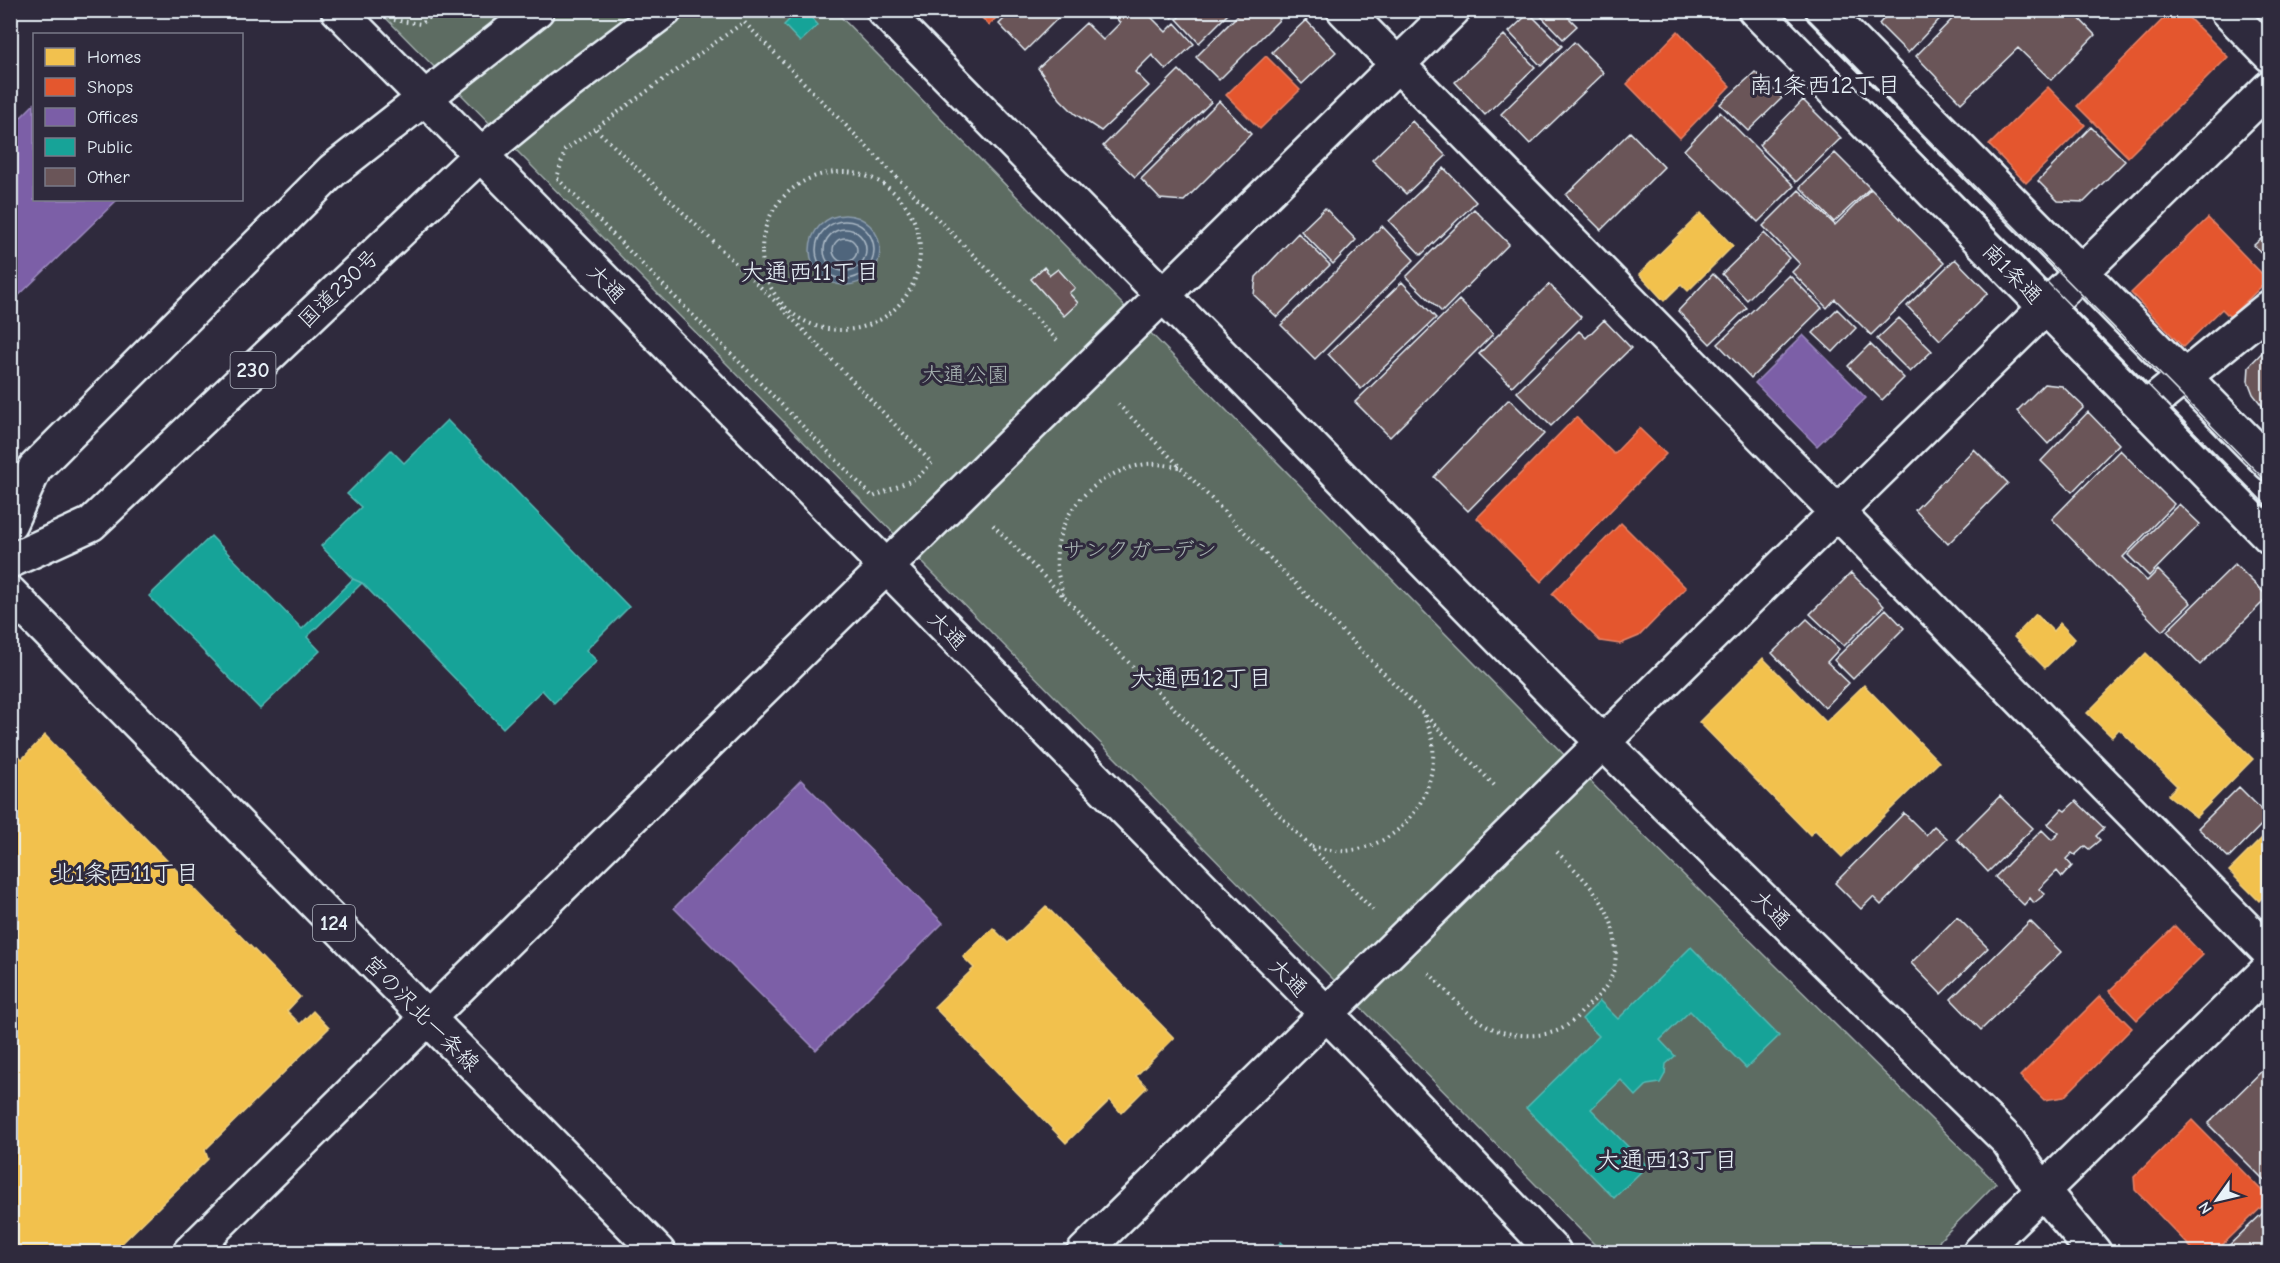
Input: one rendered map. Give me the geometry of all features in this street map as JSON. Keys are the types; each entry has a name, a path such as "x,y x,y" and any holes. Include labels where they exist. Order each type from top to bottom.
{"main road":[{"name":"大通","path":"338,10 1326,1015 1554,1252"},
{"path":"10,523 35,468 333,170 537,10"},
{"name":"国道230号","path":"10,561 91,524 480,155 559,90 665,10"},
{"name":"大通","path":"883,10 1604,742 2008,1141 2043,1191 2094,1252"},
{"path":"1344,10 2270,953"},
{"path":"189,1252 1453,10"},
{"name":"南1条通","path":"1755,10 2270,537"},
{"path":"1823,10 2080,274 2270,464"},
{"path":"2226,10 2270,55"},
{"path":"1084,1252 2270,87"},
{"path":"2145,409 2270,307"},
{"name":"宮の沢北一条線","path":"10,593 658,1252"},
{"path":"1980,1252 2270,968"}],"path":[{"path":"386,18 421,24 441,10"},
{"path":"596,129 778,304 932,463 917,478 873,496 557,178 565,150 744,22 1057,340"},
{"path":"833,173 867,176 889,188 908,207 918,232 920,258 914,284 899,306 878,322 852,330 825,329 801,320 778,304 767,280 762,255 765,230 776,206 793,188 816,176 833,173"},
{"path":"1118,404 1495,786"},
{"path":"1063,597 1057,567 1060,536 1072,508 1092,485 1119,470 1149,464 1179,467"},
{"path":"993,525 1373,910"},
{"path":"1312,847 1344,851 1374,844 1402,828 1422,803 1432,773 1433,741 1422,711"},
{"path":"1429,973 1481,1022 1499,1031 1514,1034 1548,1033 1564,1028 1598,997 1612,976 1616,950 1612,926 1604,904 1554,849"}],"green space":[{"name":"大通公園","path":"379,11 835,11 1625,817 1996,1183 1940,1240 1935,1252 1602,1252"}],"water":[{"path":"845,215 858,218 870,225 877,237 880,250 877,263 870,275 858,282 845,285 832,282 820,275 813,263 810,250 813,237 820,225 832,218"}],"building: Homes":[{"path":"1701,213 1733,246 1688,291 1681,284 1664,301 1639,274"},
{"path":"2036,614 2053,631 2060,623 2075,639 2045,668 2014,637"},
{"path":"2146,653 2253,759 2196,817 2168,795 2177,786 2119,729 2112,737 2087,713"},
{"path":"1763,658 1826,722 1864,685 1939,762 1842,857 1815,830 1810,835 1699,722"},
{"path":"45,735 300,997 287,1011 300,1024 313,1011 329,1028 205,1150 208,1159 113,1252 10,1252 10,746 22,759"},
{"path":"2270,830 2270,890 2259,901 2229,871"},
{"path":"1046,906 1174,1038 1136,1076 1147,1087 1121,1113 1110,1100 1066,1143 934,1007 974,968 963,957 993,928 1008,943"}],"building: Shops":[{"path":"974,10 1004,10 989,25"},
{"path":"2172,10 2181,10 2228,57 2128,157 2077,106"},
{"path":"1678,31 1730,86 1680,138 1627,84"},
{"path":"1266,56 1300,90 1260,129 1226,95"},
{"path":"2048,87 2085,125 2026,183 1989,145"},
{"path":"2208,218 2268,280 2230,317 2222,309 2183,347 2131,293"},
{"path":"1576,417 1614,454 1639,428 1666,454 1541,582 1477,518"},
{"path":"1621,523 1686,588 1639,636 1620,644 1600,641 1552,594"},
{"path":"2175,926 2203,955 2137,1020 2109,991"},
{"path":"2100,996 2132,1028 2064,1097 2044,1100 2020,1076"},
{"path":"2192,1120 2270,1199 2215,1252 2195,1252 2135,1190 2134,1177"}],"building: Offices":[{"path":"33,105 33,201 116,201 10,304 10,128"},
{"path":"1803,335 1866,398 1817,446 1755,383"},
{"path":"801,780 943,923 816,1050 674,908"}],"building: Public":[{"path":"799,10 805,10 818,25 800,42 784,25"},
{"path":"447,420 629,607 586,650 597,661 554,703 542,690 503,728 362,583 353,579 321,546 361,507 347,494 391,450 404,463"},
{"path":"211,536 302,629 353,579 362,583 307,637 320,651 260,709 149,596"},
{"path":"1691,947 1779,1036 1746,1068 1690,1011 1660,1040 1675,1056 1666,1064 1665,1074 1660,1083 1647,1085 1636,1096 1621,1080 1591,1109 1647,1166 1614,1198 1526,1108 1599,1036 1582,1019 1600,1001 1618,1019"},
{"path":"1281,1242 1291,1252 1270,1252"}],"building: Other":[{"path":"1013,10 1066,10 1025,51 999,24"},
{"path":"1110,10 1144,10 1166,32 1175,23 1194,44 1166,70 1152,55 1135,72 1149,86 1101,131 1075,114 1060,99 1038,68 1086,23 1103,40 1120,23"},
{"path":"1165,10 1179,10 1172,18"},
{"path":"1186,10 1232,10 1199,43 1177,19"},
{"path":"1243,10 1271,10 1280,19 1219,80 1196,57"},
{"path":"1535,10 1575,10 1568,17 1577,26 1563,39"},
{"path":"1891,10 1948,10 1908,53 1879,24"},
{"path":"1961,10 2071,10 2095,35 2051,80 2018,48 1961,103 1916,56"},
{"path":"1529,13 1562,46 1541,66 1509,32"},
{"path":"1306,20 1336,52 1302,84 1272,52"},
{"path":"1504,35 1535,67 1485,115 1455,82"},
{"path":"1574,42 1604,73 1530,144 1501,114"},
{"path":"1179,70 1211,102 1135,177 1103,146"},
{"path":"1755,72 1782,98 1748,131 1720,104"},
{"path":"1803,100 1841,138 1796,182 1759,145"},
{"path":"1219,101 1251,134 1184,201 1160,199 1141,179"},
{"path":"1720,112 1794,186 1758,222 1684,150"},
{"path":"1412,121 1446,156 1406,194 1372,160"},
{"path":"2091,127 2125,161 2084,202 2058,201 2038,181"},
{"path":"1630,132 1664,167 1601,230 1566,195"},
{"path":"1835,153 1870,188 1834,222 1800,187"},
{"path":"1444,168 1476,202 1421,255 1389,221"},
{"path":"1871,189 1944,263 1871,335 1835,299 1827,308 1792,272 1800,264 1763,226 1799,190 1835,225"},
{"path":"1325,208 1356,240 1333,264 1301,231"},
{"path":"1474,209 1509,244 1442,312 1406,277"},
{"path":"1382,226 1414,260 1315,359 1281,325"},
{"path":"2270,231 2270,262 2254,245"},
{"path":"1298,233 1330,265 1277,317 1254,295 1256,277"},
{"path":"1764,233 1789,258 1747,300 1722,274"},
{"path":"1955,259 1988,293 1940,340 1907,306"},
{"path":"1044,267 1050,275 1058,269 1075,288 1069,293 1078,303 1064,316 1031,279"},
{"path":"1713,274 1747,308 1710,344 1678,311"},
{"path":"1789,275 1822,308 1751,378 1718,344"},
{"path":"1402,282 1436,318 1361,389 1328,354"},
{"path":"1549,284 1581,317 1512,386 1479,354"},
{"path":"1459,300 1493,334 1390,437 1355,402"},
{"path":"1837,309 1856,328 1833,352 1813,333"},
{"path":"1899,318 1932,351 1910,372 1877,339"},
{"path":"1604,320 1631,348 1551,426 1517,392 1579,331 1586,338"},
{"path":"1870,344 1904,378 1882,400 1848,366"},
{"path":"2270,344 2270,416 2253,394 2248,381 2249,366"},
{"path":"2044,384 2062,386 2084,407 2048,444 2017,411"},
{"path":"1509,399 1544,434 1468,511 1434,477"},
{"path":"2088,412 2119,444 2072,492 2041,461"},
{"path":"1974,449 2008,483 1948,544 1915,510"},
{"path":"2120,450 2174,504 2123,557 2147,581 2158,570 2191,603 2162,631 2052,519"},
{"path":"2179,504 2200,524 2149,576 2128,555"},
{"path":"2235,564 2268,597 2200,665 2167,631"},
{"path":"1851,573 1884,606 1844,646 1810,614"},
{"path":"1886,609 1904,628 1853,679 1834,660"},
{"path":"1807,619 1839,649 1827,662 1849,683 1825,708 1772,653"},
{"path":"2239,787 2269,817 2229,858 2198,828"},
{"path":"2000,796 2033,828 1988,872 1957,839"},
{"path":"2076,801 2104,828 2096,836 2100,840 2089,849 2085,846 2075,855 2072,853 2066,859 2072,866 2062,877 2057,871 2039,889 2045,894 2034,903 2030,898 2024,905 1995,877 2042,830 2052,840 2059,833 2048,824 2062,809 2065,811"},
{"path":"1904,813 1926,835 1934,826 1947,838 1881,905 1873,897 1861,909 1835,883"},
{"path":"1957,917 1988,948 1941,994 1911,963"},
{"path":"2030,921 2061,952 1981,1030 1951,999"},
{"path":"2270,1063 2270,1186 2208,1124"},
{"path":"2270,1206 2270,1252 2222,1252"}],"tram line":[{"path":"1780,10 2270,509"},
{"path":"1800,10 2270,485"}],"district":[{"name":"南1条西12丁目","path":"1825,85"},
{"name":"大通西11丁目","path":"810,272"},
{"name":"大通西12丁目","path":"1201,678"},
{"name":"北1条西11丁目","path":"125,873"},
{"name":"大通西13丁目","path":"1667,1160"}],"park label":[{"name":"サンクガーデン","path":"1140,549"}]}
